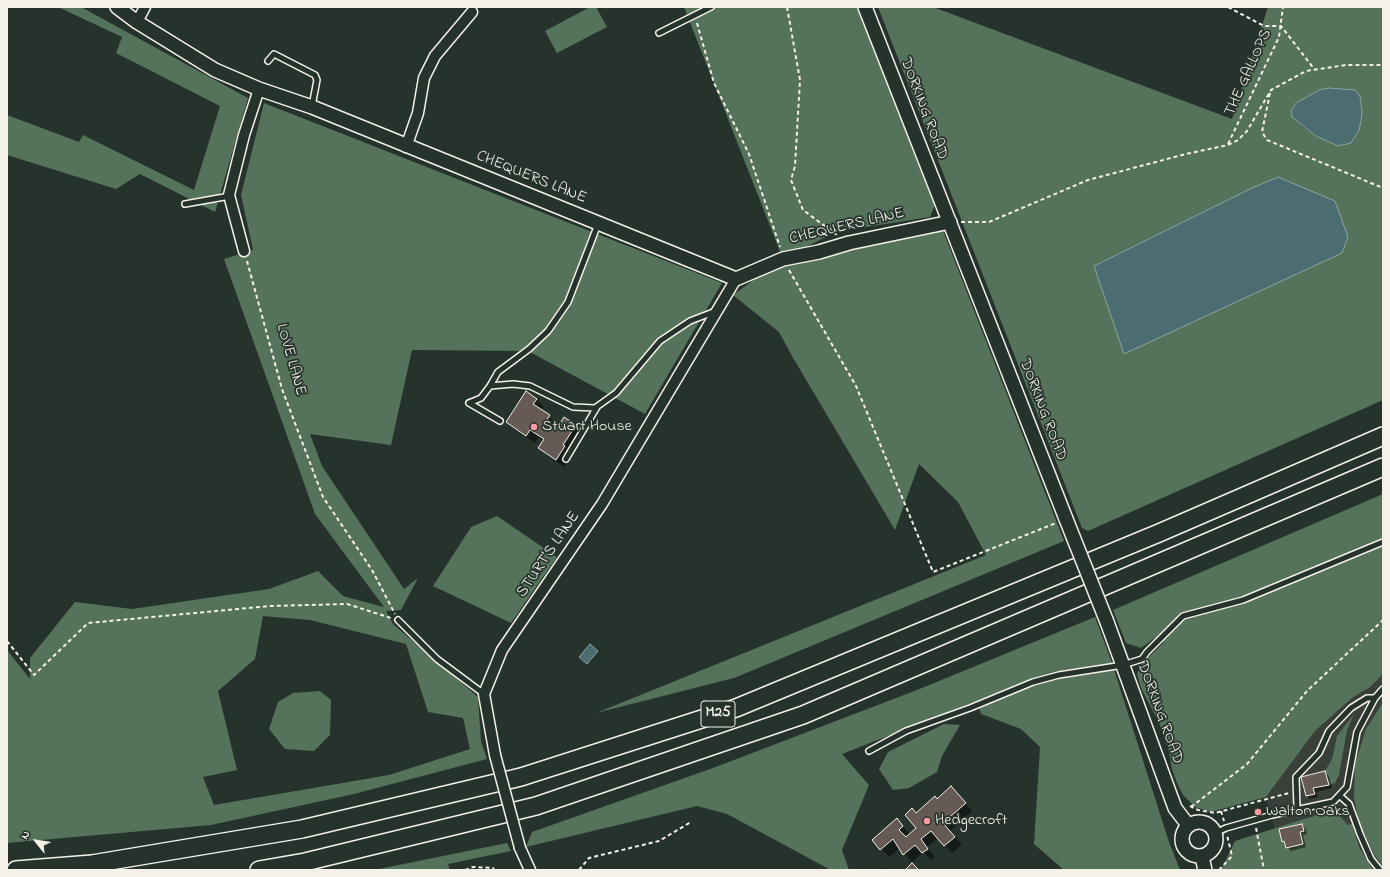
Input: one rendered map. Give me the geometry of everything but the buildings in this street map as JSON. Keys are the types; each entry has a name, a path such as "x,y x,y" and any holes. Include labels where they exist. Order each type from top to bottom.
{"highway":[{"name":"M25","path":"16,870 92,864 302,829 521,776 736,708 1152,536 1383,436"},
{"name":"M25","path":"259,870 305,862 536,806 803,715 1383,467"}],"main road":[{"name":"CHEQUERS LANE","path":"117,7 137,22 215,70 260,89 312,107 736,279 784,259 849,243 950,222"},
{"name":"DORKING ROAD","path":"865,7 1107,622 1175,808 1186,816"},
{"path":"1186,816 1220,831 1214,848 1209,854 1202,857 1194,856 1187,853 1182,847 1181,839 1186,816"},
{"path":"1202,857 1205,870"}],"street":[{"path":"137,22 145,7"},
{"path":"406,146 418,113 424,78 435,56 472,12"},
{"path":"244,251 230,196 244,136 260,89"},
{"name":"STURT'S LANE","path":"484,694 502,650 602,504 736,279"},
{"path":"484,694 495,755 520,848 530,870"}],"lane":[{"path":"659,33 711,7"},
{"path":"268,61 274,54 315,75 317,80 312,107"},
{"path":"185,204 230,196"},
{"path":"500,421 469,403 481,398 498,372 529,349 548,331 568,302 598,223"},
{"path":"490,386 504,383 530,386 573,407 595,408 616,393 660,341 690,321 717,311"},
{"path":"566,459 597,406"},
{"path":"869,751 906,731 1033,682 1059,674 1123,665 1142,659 1147,652 1183,616 1243,600 1383,542"},
{"path":"398,620 437,659 484,694"},
{"path":"1220,831 1297,808 1333,802 1340,796 1347,787 1357,732 1375,698 1383,688"},
{"path":"1297,808 1296,777 1319,753 1329,731 1351,708 1367,698 1375,698"},
{"path":"1340,796 1350,804 1360,834 1371,859 1380,870"}],"path":[{"path":"787,7 800,80 795,166 791,180 803,210 849,243"},
{"path":"1228,7 1264,26 1281,26 1315,70"},
{"name":"THE GALLOPS","path":"1228,145 1279,37 1282,7"},
{"path":"695,14 714,83 749,154 784,259 856,386 933,572 1066,519"},
{"path":"950,222 989,222 1088,180 1186,154 1228,145 1238,140 1247,131 1271,90 1306,71 1346,64 1383,65"},
{"path":"1271,90 1262,132 1267,140 1383,188"},
{"name":"LOVE LANE","path":"244,251 282,389 323,497 372,570 398,620"},
{"path":"7,641 34,675 88,623 270,606 347,604 398,620"},
{"path":"1186,816 1247,764 1307,691 1383,620"},
{"path":"1186,816 1215,813 1296,791"},
{"path":"1255,820 1264,870"},
{"path":"579,870 589,858 659,841 691,822"},
{"path":"1220,831 1232,856 1220,870"},
{"path":"465,870 474,867 493,868 494,870"}],"shaded area":[{"path":"1383,654 1383,870 1286,870 1266,797 1315,731 1352,698"}],"green space":[{"path":"58,7 81,7 248,98 215,212 140,174 116,189 7,155 7,115 79,142 83,135 194,190 220,106 116,53 122,37"},
{"path":"590,7 596,7 607,27 557,53 545,31"},
{"path":"684,7 860,7 935,205 930,217 835,232 785,258 940,223 1064,541 734,678 596,713 986,555 958,502 919,464 895,530 779,332 733,295 783,259"},
{"path":"878,7 933,7 1232,119 1268,7 1383,7 1383,400 1088,531 1082,528","holes":["1360,96 1362,112 1361,121 1338,146 1316,136 1301,125"]},
{"path":"264,103 722,283 645,414 528,351 412,350 391,445 310,434 322,466 404,589 418,578 401,610 386,611 393,624 478,697 481,741 487,759 354,794 211,825 7,843 7,650 30,679 30,658 75,602 132,609 269,589 318,571 343,596 384,607 315,514 224,259 253,250 241,195","holes":["263,616 310,620 406,644 428,712 463,718 470,749 389,775 214,805 203,777 237,770 218,691 255,659"]},
{"path":"1383,494 1383,674 1370,687 1352,698 1315,731 1266,797 1211,812 1195,807 1183,795 1177,783 1172,769 1168,748 1159,723 1141,688 1137,674 1140,666 1164,642 1159,635 1141,648 1126,643 1113,610"},
{"path":"497,516 557,557 511,623 433,586 471,527"},
{"path":"1095,617 1111,660 1169,842 1180,870 1064,870 1034,844 1040,747 1021,729 981,714 977,701 842,754 869,785 842,850 849,870 829,869 727,814 697,806 526,847 532,832 713,768 917,690"},
{"path":"320,691 331,700 330,735 314,751 285,749 269,729 278,702 293,693"},
{"path":"1383,702 1383,866 1375,856 1360,825 1354,798 1355,764 1366,729"},
{"path":"1354,714 1347,730 1339,775 1335,783 1329,785 1325,771 1332,759 1337,736"},
{"path":"944,724 960,725 942,756 937,772 909,788 893,790 879,769 888,752"},
{"path":"1323,813 1338,814 1348,825 1352,824 1359,847 1373,870 1221,870 1235,841"},
{"path":"507,843 511,851 448,864 450,870 374,870"}],"water":[{"path":"1328,88 1355,90 1360,96 1362,112 1361,121 1359,130 1351,143 1338,146 1316,136 1292,117 1291,111 1296,103 1319,90"},
{"path":"1278,177 1335,201 1348,237 1342,253 1124,354 1094,266 1252,188"},
{"path":"590,644 598,651 587,664 579,657"}],"place":[{"name":"Stuart House","path":"534,427"},
{"name":"Walton Oaks","path":"1258,812"},
{"name":"Hedgecroft","path":"927,821"}]}
